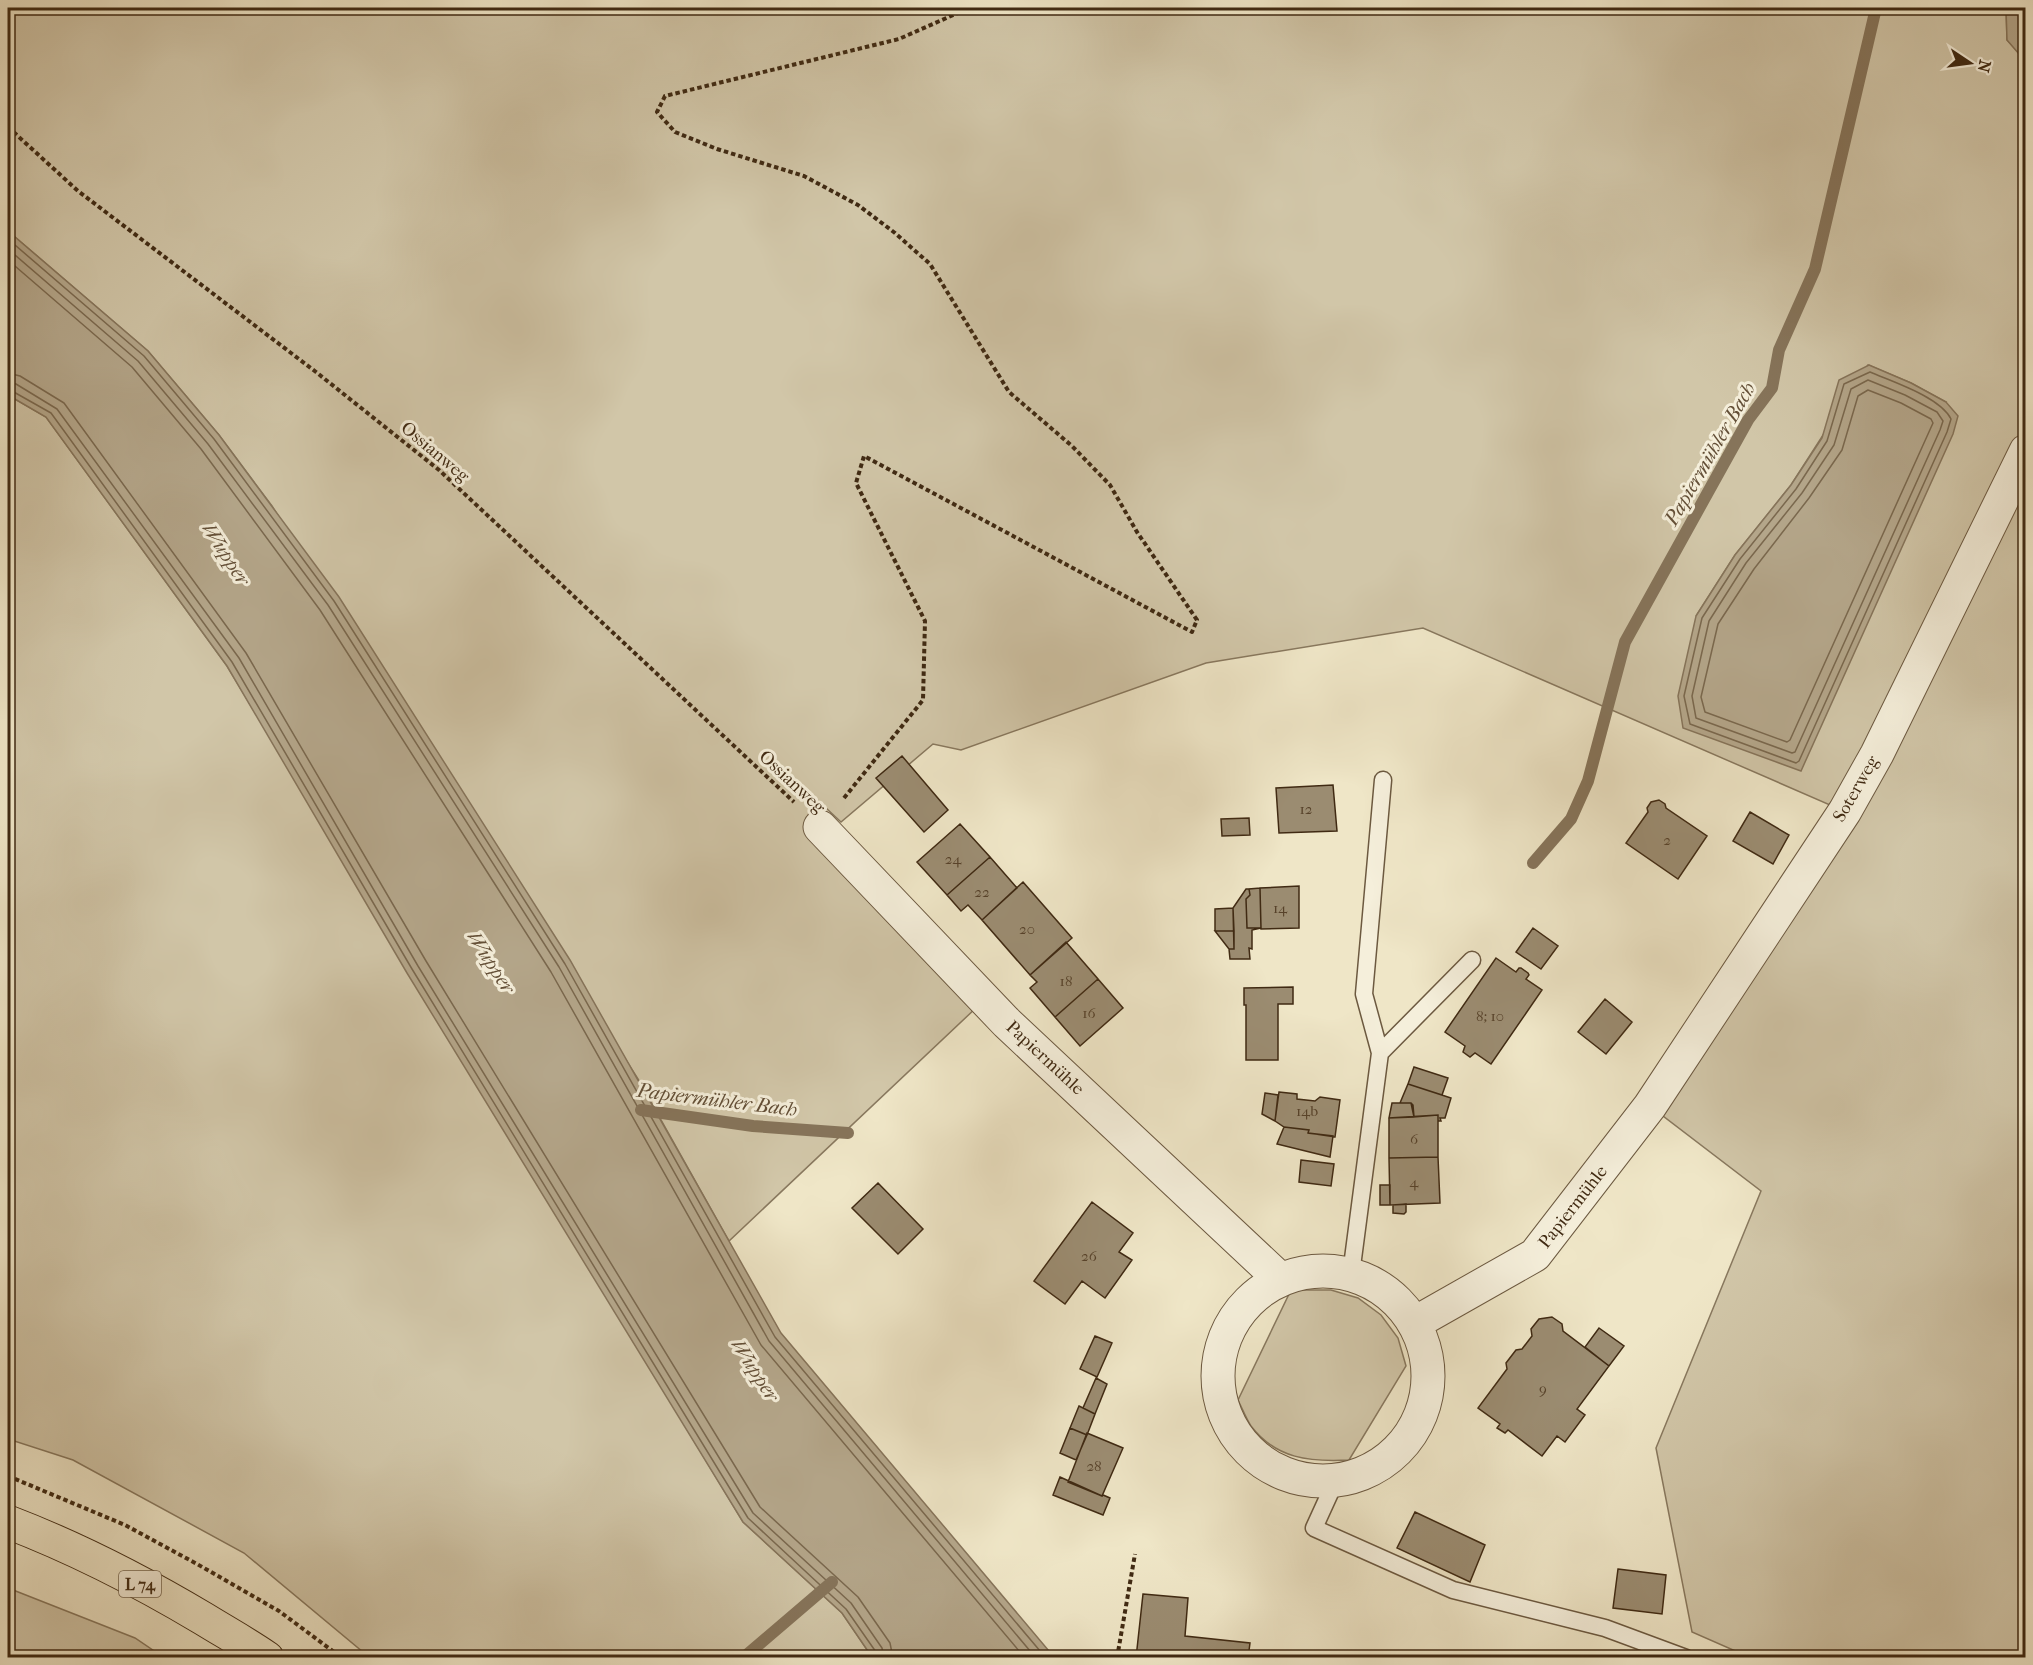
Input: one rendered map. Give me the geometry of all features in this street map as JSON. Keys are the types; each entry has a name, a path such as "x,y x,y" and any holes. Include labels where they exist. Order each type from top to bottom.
{"main road":[{"name":"L 74","path":"8,1521 110,1567 180,1605 267,1658"}],"street":[{"name":"Soterweg","path":"1650,1106 1845,811 1877,754 2025,451"},
{"name":"Papiermühle","path":"820,827 1007,1023 1280,1279"},
{"name":"Papiermühle","path":"1415,1323 1535,1255 1650,1106"},
{"path":"1315,1270 1351,1274 1376,1284 1391,1295 1415,1323 1427,1356 1428,1391 1417,1424 1397,1452 1368,1473 1335,1482 1300,1480 1268,1467 1242,1445 1225,1417 1217,1385 1220,1353 1232,1322 1252,1297 1280,1279 1315,1270"}],"lane":[{"path":"1351,1274 1380,1053 1364,994 1383,780"},
{"path":"1380,1053 1472,960"},
{"path":"1335,1482 1314,1528 1453,1590 1605,1628 1686,1658"}],"path":[{"path":"820,827 923,700 925,621 856,483 864,456 1192,632 1197,620 1137,532 1110,485 1072,446 1010,392 930,264 858,205 804,176 717,149 675,132 657,112 665,96 899,39 969,8"},
{"name":"Ossianweg","path":"8,127 78,191 316,372 439,470 820,827"},
{"path":"1117,1658 1135,1554"}],"shaded area":[{"path":"8,8 2006,8 2007,40 2026,61 2025,1657 1749,1657 1692,1632 1656,1448 1761,1191 1650,1106 1844,811 1423,628 1206,663 961,750 933,744 841,822 813,796 805,829 978,1006 729,1241 638,1079 272,506 219,435 148,351 8,231","holes":["1868,365 1911,383 1946,402 1696,616 1735,555 1791,485"]},
{"path":"8,395 46,417 227,666 743,1522 842,1613 872,1657 369,1657 244,1553 73,1460 8,1439"},
{"path":"1291,1290 1331,1290 1358,1298 1381,1315 1398,1338 1406,1366 1349,1460 1307,1459 1271,1446 1251,1426 1238,1400"},
{"path":"8,1588 135,1638 163,1657 8,1657"}],"water":[{"path":"2006,8 2025,8 2025,61 2007,40"},
{"name":"Wupper","path":"8,231 148,351 219,435 339,597 570,960 781,1333 1054,1657 872,1657 842,1613 743,1522 407,973 227,666 46,417 8,395"},
{"path":"1869,365 1911,383 1946,402 1958,416 1953,434 1801,771 1683,728 1678,696 1696,616 1735,555 1791,485 1822,438 1839,380"}],"building":[{"path":"902,756 948,810 924,832 876,778"},
{"path":"1333,785 1337,831 1279,833 1276,788"},
{"path":"1659,800 1665,804 1666,808 1707,836 1678,879 1626,843 1648,812 1647,808 1651,802"},
{"path":"1750,812 1789,835 1773,864 1733,841"},
{"path":"1249,818 1250,835 1222,836 1221,819"},
{"path":"960,824 990,857 947,895 917,862"},
{"path":"990,857 1017,888 982,920 968,905 961,911 947,895"},
{"path":"1023,882 1072,938 1030,975 982,920"},
{"path":"1299,886 1299,928 1261,929 1260,888"},
{"path":"1260,888 1261,928 1247,928 1246,899 1250,895 1249,889"},
{"path":"1246,889 1249,889 1250,895 1246,899 1247,928 1261,928 1252,930 1250,959 1230,959 1229,949 1234,949 1233,908"},
{"path":"1233,908 1234,931 1215,931 1215,909"},
{"path":"1533,928 1558,946 1541,969 1516,952"},
{"path":"1215,931 1234,931 1234,949 1229,949"},
{"path":"1066,942 1098,979 1055,1017 1030,988 1037,982 1030,975"},
{"path":"1496,958 1516,972 1521,968 1529,975 1526,979 1542,990 1491,1064 1475,1053 1470,1057 1463,1052 1465,1046 1445,1032"},
{"path":"1098,979 1123,1008 1080,1046 1055,1017"},
{"path":"1293,987 1293,1004 1278,1004 1278,1060 1246,1060 1244,988"},
{"path":"1605,999 1632,1022 1606,1054 1578,1032"},
{"path":"1414,1067 1448,1078 1442,1095 1408,1084"},
{"path":"1408,1084 1451,1098 1445,1118 1440,1118 1441,1121 1438,1121 1438,1115 1414,1117 1411,1103 1400,1103"},
{"path":"1279,1092 1297,1094 1297,1099 1315,1101 1320,1097 1340,1100 1335,1137 1308,1133 1309,1130 1284,1127 1275,1121"},
{"path":"1265,1093 1278,1095 1275,1121 1262,1114"},
{"path":"1392,1103 1411,1103 1414,1117 1389,1118"},
{"path":"1438,1115 1438,1157 1389,1158 1389,1118"},
{"path":"1284,1127 1333,1136 1330,1157 1277,1144"},
{"path":"1438,1157 1440,1203 1390,1205 1389,1158"},
{"path":"1301,1160 1334,1164 1331,1186 1299,1182"},
{"path":"878,1183 923,1229 898,1254 852,1208"},
{"path":"1380,1185 1390,1185 1390,1205 1380,1205"},
{"path":"1092,1202 1133,1233 1119,1252 1132,1260 1105,1298 1082,1281 1065,1304 1034,1281"},
{"path":"1406,1204 1404,1214 1393,1213 1393,1205"},
{"path":"1552,1317 1562,1324 1563,1331 1609,1366 1577,1409 1585,1415 1565,1442 1557,1436 1542,1456 1508,1430 1505,1433 1497,1428 1500,1424 1478,1408 1507,1369 1506,1363 1516,1350 1522,1349 1532,1336 1531,1329 1539,1319"},
{"path":"1599,1328 1624,1346 1609,1366 1585,1347"},
{"path":"1095,1336 1112,1343 1097,1377 1080,1369"},
{"path":"1096,1378 1107,1384 1095,1414 1083,1408"},
{"path":"1079,1406 1095,1414 1087,1435 1070,1428"},
{"path":"1070,1428 1087,1435 1076,1460 1060,1453"},
{"path":"1087,1433 1123,1448 1102,1496 1068,1482"},
{"path":"1060,1477 1110,1498 1103,1515 1053,1495"},
{"path":"1415,1512 1485,1545 1470,1582 1397,1548"},
{"path":"1618,1569 1666,1575 1662,1614 1613,1608"},
{"path":"1143,1594 1188,1598 1185,1636 1250,1643 1248,1658 1136,1658"}],"waterway":[{"name":"Papiermühler Bach","path":"1533,863 1571,819 1588,781 1625,642 1748,420 1772,388 1779,350 1815,269 1876,8"},
{"name":"Papiermühler Bach","path":"641,1110 753,1126 848,1133"},
{"path":"743,1658 832,1582"}]}
